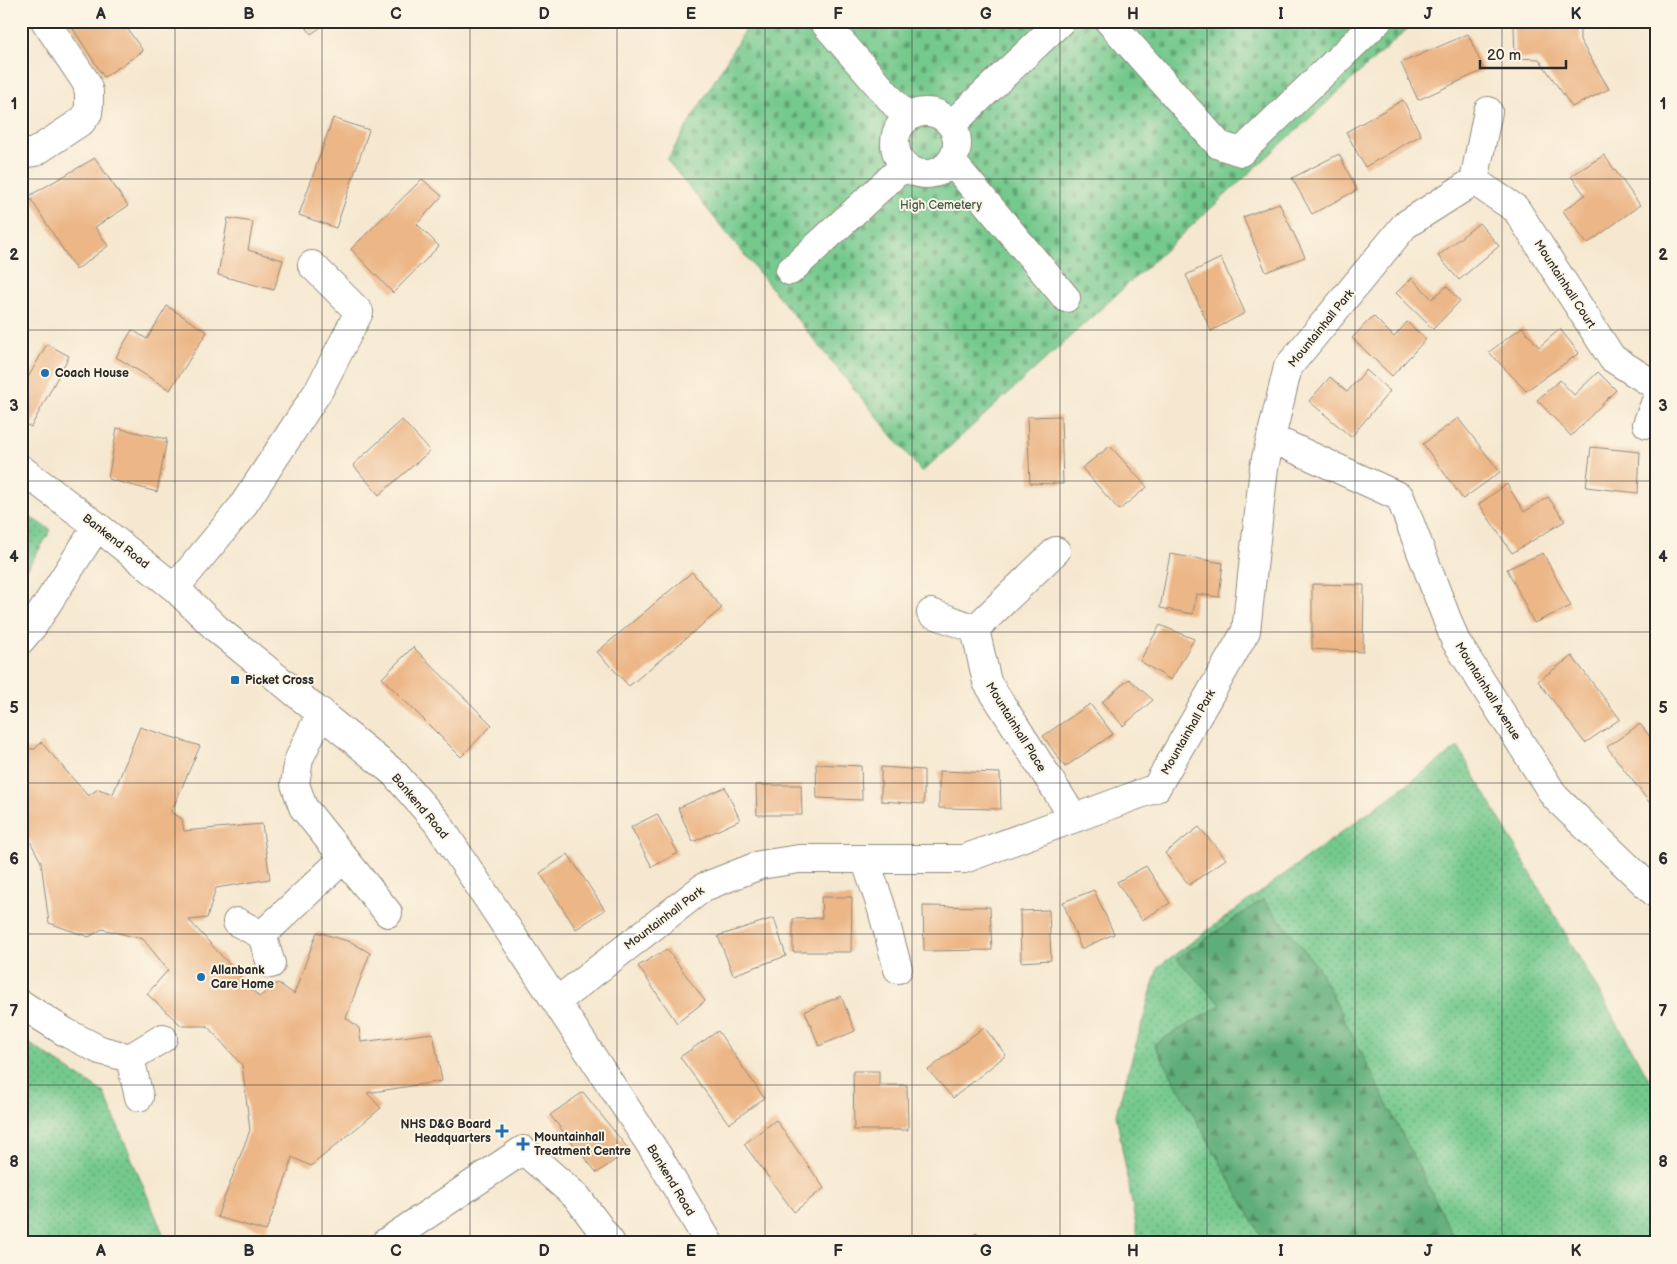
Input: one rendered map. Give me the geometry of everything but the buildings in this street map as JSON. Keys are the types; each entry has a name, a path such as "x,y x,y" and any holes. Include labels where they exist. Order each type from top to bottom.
{"street":[{"path":"21,154 35,152 82,121 88,113 89,92 86,82 45,21"},
{"path":"823,21 907,118"},
{"path":"952,124 1061,21"},
{"path":"1109,21 1219,145 1241,152 1378,21"},
{"path":"1474,182 1488,111"},
{"path":"916,113 936,113 952,124 958,143 952,162 944,169 934,174 924,175 913,172 904,166 898,157 895,147 896,136 900,126 907,118 916,113"},
{"path":"952,162 1066,298"},
{"path":"790,271 904,166"},
{"name":"Mountainhall Court","path":"1474,182 1516,209 1612,358 1656,386"},
{"name":"Mountainhall Park","path":"556,1002 704,887 760,865 799,859 964,859 1156,788 1246,631 1264,467 1288,367 1405,225 1474,182"},
{"path":"175,588 242,507 319,390 359,312 312,265"},
{"name":"Mountainhall Avenue","path":"1271,438 1400,497 1455,640 1555,797 1656,894"},
{"name":"Bankend Road","path":"21,469 175,588 217,628 394,773 437,822 658,1156 709,1243"},
{"path":"21,640 33,626 97,526"},
{"path":"932,613 975,630 1056,551"},
{"name":"Mountainhall Place","path":"975,630 987,682 1074,818"},
{"path":"321,712 299,759 295,784 303,807 388,913"},
{"path":"262,935 344,858"},
{"path":"865,859 881,906 898,969"},
{"path":"237,922 262,935 271,964"},
{"path":"21,1004 65,1032 100,1050 130,1058 163,1038"},
{"path":"130,1058 139,1097"},
{"path":"385,1243 523,1150 576,1197 611,1243"}],"green space":[{"name":"High Cemetery","path":"750,21 1416,21 922,472 667,160"},
{"path":"21,512 51,530 21,579"},
{"path":"1458,747 1656,1091 1656,1243 1139,1243 1116,1114 1158,967"},
{"path":"1263,899 1319,969 1457,1243 1265,1243 1154,1044 1221,1005 1177,959"},
{"path":"21,1038 104,1093 167,1243 21,1243"}],"place":[{"name":"Coach House","path":"45,373"},
{"name":"Picket Cross","path":"235,680"},
{"name":"Allanbank Care Home","path":"201,977"},
{"name":"NHS D&G Board Headquarters","path":"502,1131"},
{"name":"Mountainhall Treatment Centre","path":"523,1144"}]}
